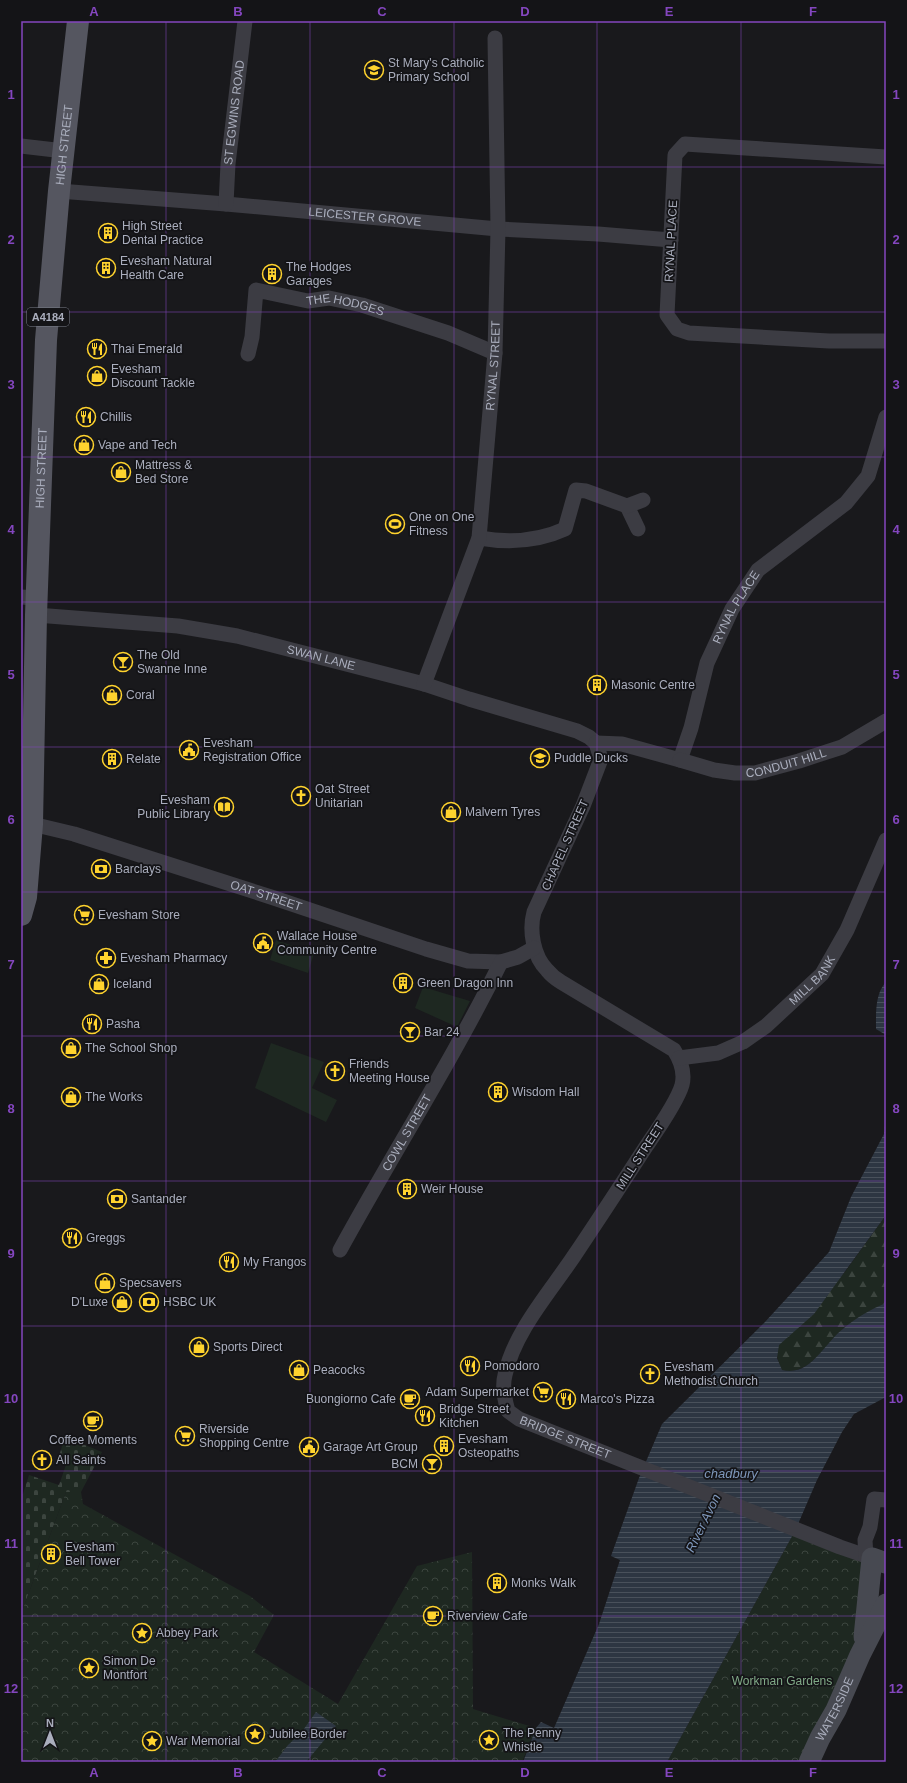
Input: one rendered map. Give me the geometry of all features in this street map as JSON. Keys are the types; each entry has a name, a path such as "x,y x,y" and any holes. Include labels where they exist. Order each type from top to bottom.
{"main road":[{"name":"HIGH STREET","path":"21,915 26,897 32,824 31,604 46,340 59,191 78,21"},
{"name":"WATERSIDE","path":"809,1762 820,1738 836,1710 860,1655 877,1600 875,1559"}],"street":[{"name":"ST EGWINS ROAD","path":"226,204 228,164 245,21"},
{"name":"RYNAL STREET","path":"424,684 479,538 495,353 498,229 495,38"},
{"name":"RYNAL PLACE","path":"886,157 685,144 675,155 667,315 677,329 689,333 749,338 829,341 886,341"},
{"path":"21,146 64,152"},
{"name":"LEICESTER GROVE","path":"59,191 226,204 498,229 598,234 671,240"},
{"name":"THE HODGES","path":"248,354 252,337 256,290 308,301 329,298 362,305 448,333 495,353"},
{"name":"RYNAL PLACE","path":"680,760 691,728 707,663 732,608 758,570 846,502 868,476 886,417"},
{"path":"479,538 523,541 549,536 564,530 576,490 586,491 628,506 643,500"},
{"path":"628,506 638,529"},
{"name":"SWAN LANE","path":"31,604 231,634 424,684 577,731 589,736 596,743"},
{"name":"CONDUIT HILL","path":"680,760 714,770 735,773 755,773 842,747 886,722"},
{"path":"596,743 622,744 680,760"},
{"name":"CHAPEL STREET","path":"534,948 532,920 534,912 583,806 601,759 596,743"},
{"name":"OAT STREET","path":"32,824 88,838 274,898 426,950 468,961 501,962"},
{"name":"MILL BANK","path":"679,1058 718,1054 743,1042 766,1026 822,974 848,930 886,840"},
{"path":"501,962 518,957 534,948 546,970 561,982 674,1050 679,1058"},
{"name":"COWL STREET","path":"340,1250 382,1174 463,1037 501,962"},
{"name":"MILL STREET","path":"508,1411 505,1401 504,1377 510,1358 522,1333 666,1116 682,1085 683,1072 679,1058"},
{"name":"BRIDGE STREET","path":"508,1411 519,1419 840,1547 875,1559"},
{"path":"875,1559 865,1540 870,1527 874,1499 886,1500"}],"green space":[{"path":"276,940 314,953 308,973 270,960"},
{"path":"423,987 470,1001 457,1027 415,1008"},
{"path":"271,1043 324,1062 312,1088 337,1100 326,1122 255,1088"},
{"path":"886,1215 886,1304 847,1325 816,1358 808,1364 800,1369 791,1371 781,1370 774,1346 845,1272"},
{"path":"65,1437 102,1452 81,1492 66,1492 21,1614 21,1494 23,1494 29,1475 59,1485 67,1462 58,1459"},
{"name":"Abbey Park","path":"66,1492 81,1492 83,1504 250,1596 274,1615 254,1652 338,1704 417,1566 472,1552 473,1709 536,1728 522,1762 21,1762 21,1614"},
{"name":"Workman Gardens","path":"795,1531 866,1557 864,1634 809,1762 667,1762"}],"water":[{"path":"885,983 886,1035 876,1029 876,1011 879,993"},
{"name":"chadbury","path":"886,1116 886,1215 814,1314 779,1345 777,1358 782,1370 792,1371 809,1364 837,1334 849,1324 869,1311 886,1303 886,1397 854,1414 842,1432 817,1480 795,1531 667,1762 523,1762 536,1728 541,1722 554,1728 599,1624 620,1560 611,1556 639,1478 662,1424 765,1322 829,1252 851,1197 884,1134"},
{"path":"316,1712 336,1726 306,1762 275,1762 288,1745 301,1733"}],"place":[{"name":"St Mary's Catholic Primary School","path":"374,70"},
{"name":"High Street Dental Practice","path":"108,233"},
{"name":"Evesham Natural Health Care","path":"106,268"},
{"name":"The Hodges Garages","path":"272,274"},
{"name":"Thai Emerald","path":"97,349"},
{"name":"Evesham Discount Tackle","path":"97,376"},
{"name":"Chillis","path":"86,417"},
{"name":"Vape and Tech","path":"84,445"},
{"name":"Mattress & Bed Store","path":"121,472"},
{"name":"One on One Fitness","path":"395,524"},
{"name":"The Old Swanne Inne","path":"123,662"},
{"name":"Masonic Centre","path":"597,685"},
{"name":"Coral","path":"112,695"},
{"name":"Evesham Registration Office","path":"189,750"},
{"name":"Puddle Ducks","path":"540,758"},
{"name":"Relate","path":"112,759"},
{"name":"Oat Street Unitarian","path":"301,796"},
{"name":"Evesham Public Library","path":"224,807"},
{"name":"Malvern Tyres","path":"451,812"},
{"name":"Barclays","path":"101,869"},
{"name":"Evesham Store","path":"84,915"},
{"name":"Wallace House Community Centre","path":"263,943"},
{"name":"Evesham Pharmacy","path":"106,958"},
{"name":"Green Dragon Inn","path":"403,983"},
{"name":"Iceland","path":"99,984"},
{"name":"Pasha","path":"92,1024"},
{"name":"Bar 24","path":"410,1032"},
{"name":"The School Shop","path":"71,1048"},
{"name":"Friends Meeting House","path":"335,1071"},
{"name":"Wisdom Hall","path":"498,1092"},
{"name":"The Works","path":"71,1097"},
{"name":"Weir House","path":"407,1189"},
{"name":"Santander","path":"117,1199"},
{"name":"Greggs","path":"72,1238"},
{"name":"My Frangos","path":"229,1262"},
{"name":"Specsavers","path":"105,1283"},
{"name":"D'Luxe","path":"122,1302"},
{"name":"HSBC UK","path":"149,1302"},
{"name":"Sports Direct","path":"199,1347"},
{"name":"Pomodoro","path":"470,1366"},
{"name":"Peacocks","path":"299,1370"},
{"name":"Evesham Methodist Church","path":"650,1374"},
{"name":"Adam Supermarket","path":"543,1392"},
{"name":"Buongiorno Cafe","path":"410,1399"},
{"name":"Marco's Pizza","path":"566,1399"},
{"name":"Bridge Street Kitchen","path":"425,1416"},
{"name":"Coffee Moments","path":"93,1421"},
{"name":"Riverside Shopping Centre","path":"185,1436"},
{"name":"Evesham Osteopaths","path":"444,1446"},
{"name":"Garage Art Group","path":"309,1447"},
{"name":"All Saints","path":"42,1460"},
{"name":"BCM","path":"432,1464"},
{"name":"Evesham Bell Tower","path":"51,1554"},
{"name":"Monks Walk","path":"497,1583"},
{"name":"Riverview Cafe","path":"433,1616"},
{"name":"Abbey Park","path":"142,1633"},
{"name":"Simon De Montfort","path":"89,1668"},
{"name":"Jubilee Border","path":"255,1734"},
{"name":"The Penny Whistle","path":"489,1740"},
{"name":"War Memorial","path":"152,1741"}],"water label":[{"name":"River Avon","path":"703,1523"}]}
